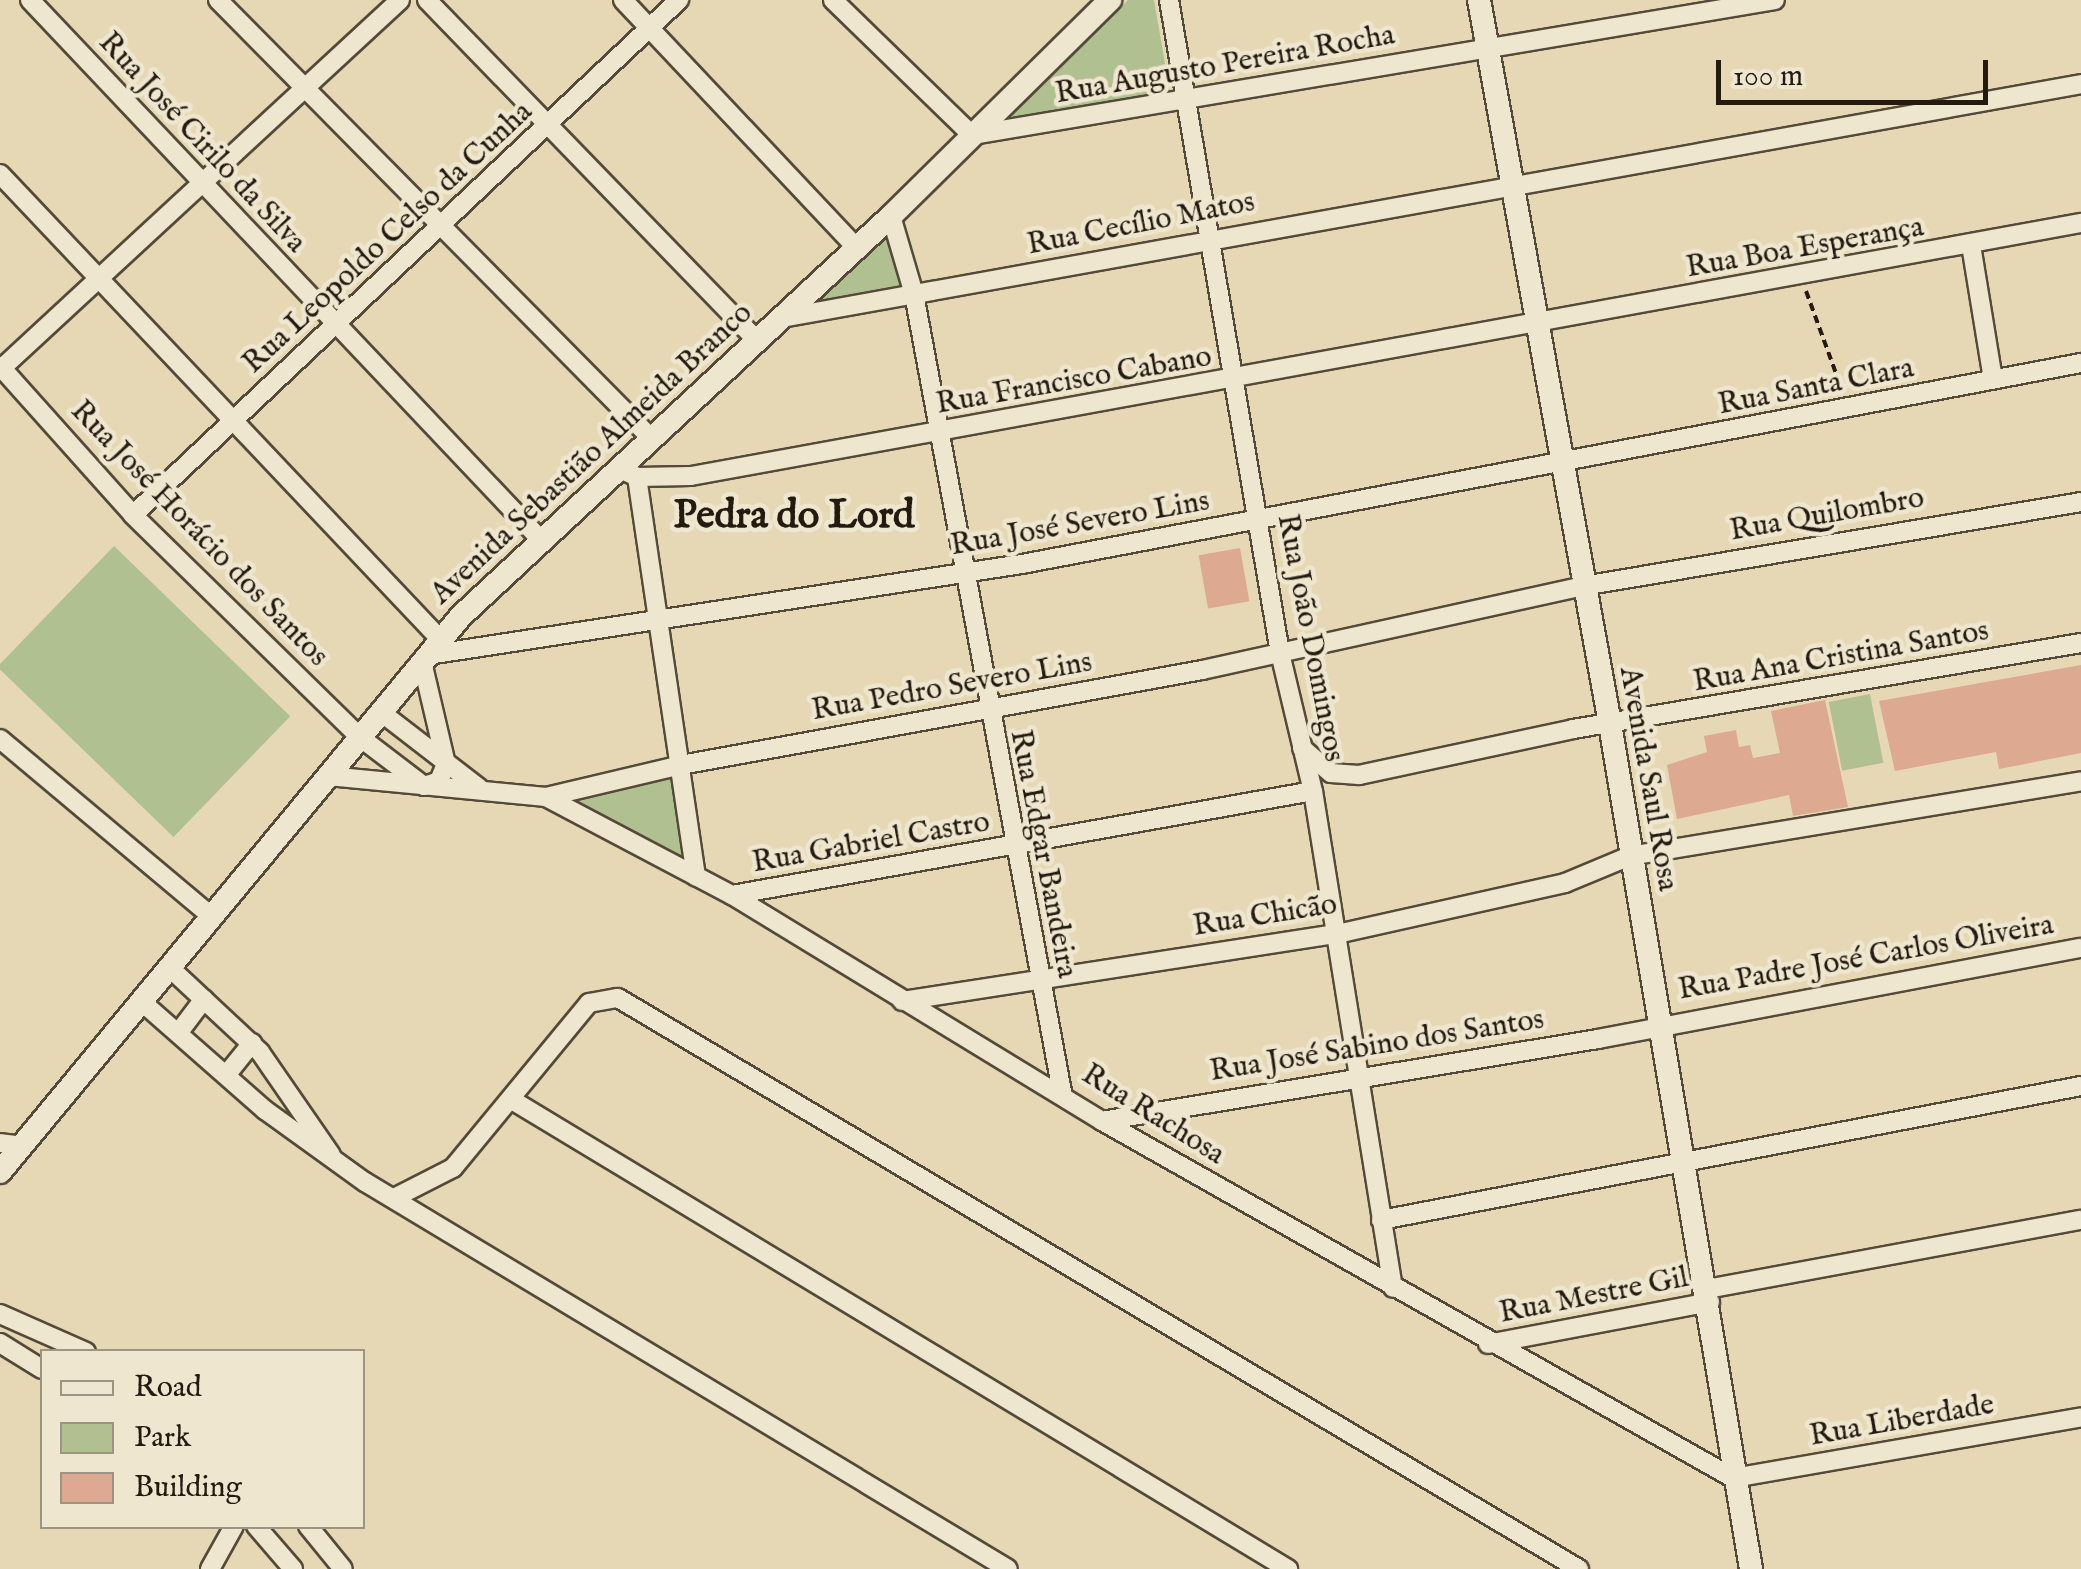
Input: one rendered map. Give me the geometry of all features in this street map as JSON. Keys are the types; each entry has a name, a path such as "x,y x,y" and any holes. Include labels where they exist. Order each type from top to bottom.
{"street":[{"name":"Rua José Cirilo da Silva","path":"30,0 541,540"},
{"path":"218,0 651,438"},
{"path":"1,367 400,0"},
{"path":"427,0 757,342"},
{"path":"624,0 856,247"},
{"name":"Rua Leopoldo Celso da Cunha","path":"133,515 678,0"},
{"path":"833,0 972,135"},
{"name":"Avenida Sebastião Almeida Branco","path":"0,1172 12,1144 214,918 430,652 541,540 628,472 651,438 890,216 1110,0"},
{"name":"Rua João Domingos","path":"1168,0 1184,100 1214,238 1280,653 1313,790 1337,934 1354,1075 1393,1288"},
{"name":"Avenida Saul Rosa","path":"1479,0 1610,724 1708,1296 1732,1478 1751,1569"},
{"name":"Rua Augusto Pereira Rocha","path":"972,135 1775,0"},
{"name":"Rua Cecílio Matos","path":"782,318 2081,84"},
{"path":"0,174 233,421 430,652 444,774 424,786 361,738"},
{"name":"Rua Edgar Bandeira","path":"890,216 914,294 987,709 1062,1092"},
{"name":"Rua Boa Esperança","path":"1540,325 2081,225"},
{"path":"1971,246 1993,379"},
{"name":"Rua Francisco Cabano","path":"628,472 690,476 1540,325"},
{"name":"Rua Santa Clara","path":"1562,464 2081,363"},
{"name":"Rua José Horácio dos Santos","path":"1,367 133,515 361,738"},
{"name":"Rua José Severo Lins","path":"430,652 964,572 1562,464"},
{"path":"628,472 660,620 696,877"},
{"name":"Rua Quilombro","path":"1583,586 2081,502"},
{"name":"Rua Pedro Severo Lins","path":"328,776 546,797 681,765 1280,653 1583,586"},
{"name":"Rua Ana Cristina Santos","path":"1610,724 2081,644"},
{"path":"382,713 441,754 479,788"},
{"path":"1302,748 1331,772 1358,775 1610,724"},
{"path":"0,739 214,918"},
{"name":"Rua Chicão","path":"902,1001 1337,934 1565,883 1630,856 2081,781"},
{"name":"Rua Gabriel Castro","path":"732,895 1313,790"},
{"name":"Rua Rachosa","path":"546,797 732,895 902,1001 1062,1092 1102,1121 1488,1344 1732,1478"},
{"name":"Rua Padre José Carlos Oliveira","path":"1660,1022 2081,948"},
{"path":"170,968 252,1043 301,1104 332,1156"},
{"path":"178,1032 204,999"},
{"path":"394,1198 453,1168 590,1002 623,1000 1579,1569"},
{"path":"142,1002 332,1156 394,1198 1008,1569"},
{"name":"Rua José Sabino dos Santos","path":"1102,1121 1354,1075 1598,1039 1660,1022"},
{"path":"227,1074 252,1043"},
{"path":"1381,1220 1682,1158 2081,1086"},
{"path":"512,1100 1288,1569"},
{"name":"Rua Mestre Gil","path":"1488,1344 2081,1220"},
{"path":"40,1369 2,1344 7,1318 79,1349"},
{"name":"Rua Liberdade","path":"1732,1478 2081,1418"},
{"path":"210,1569 232,1529"},
{"path":"259,1529 293,1569"},
{"path":"310,1529 343,1569"}],"path":[{"path":"1802,276 1834,355 1846,409"}],"green space":[{"path":"1128,0 1154,0 1170,92 1014,120 1012,115"},
{"path":"888,237 903,287 811,306"},
{"path":"114,546 290,716 174,837 0,669 0,664"},
{"path":"1870,694 1883,763 1842,771 1829,702"},
{"path":"672,774 686,863 565,800"}],"building":[{"path":"1240,548 1249,601 1208,608 1199,555"},
{"path":"2081,665 2081,753 1999,769 1996,752 1895,771 1879,701"},
{"path":"1825,700 1848,807 1793,816 1789,795 1677,819 1667,765 1707,752 1704,736 1736,730 1739,747 1750,745 1753,758 1780,753 1771,711"}],"district":[{"name":"Pedra do Lord","path":"794,517"}]}
